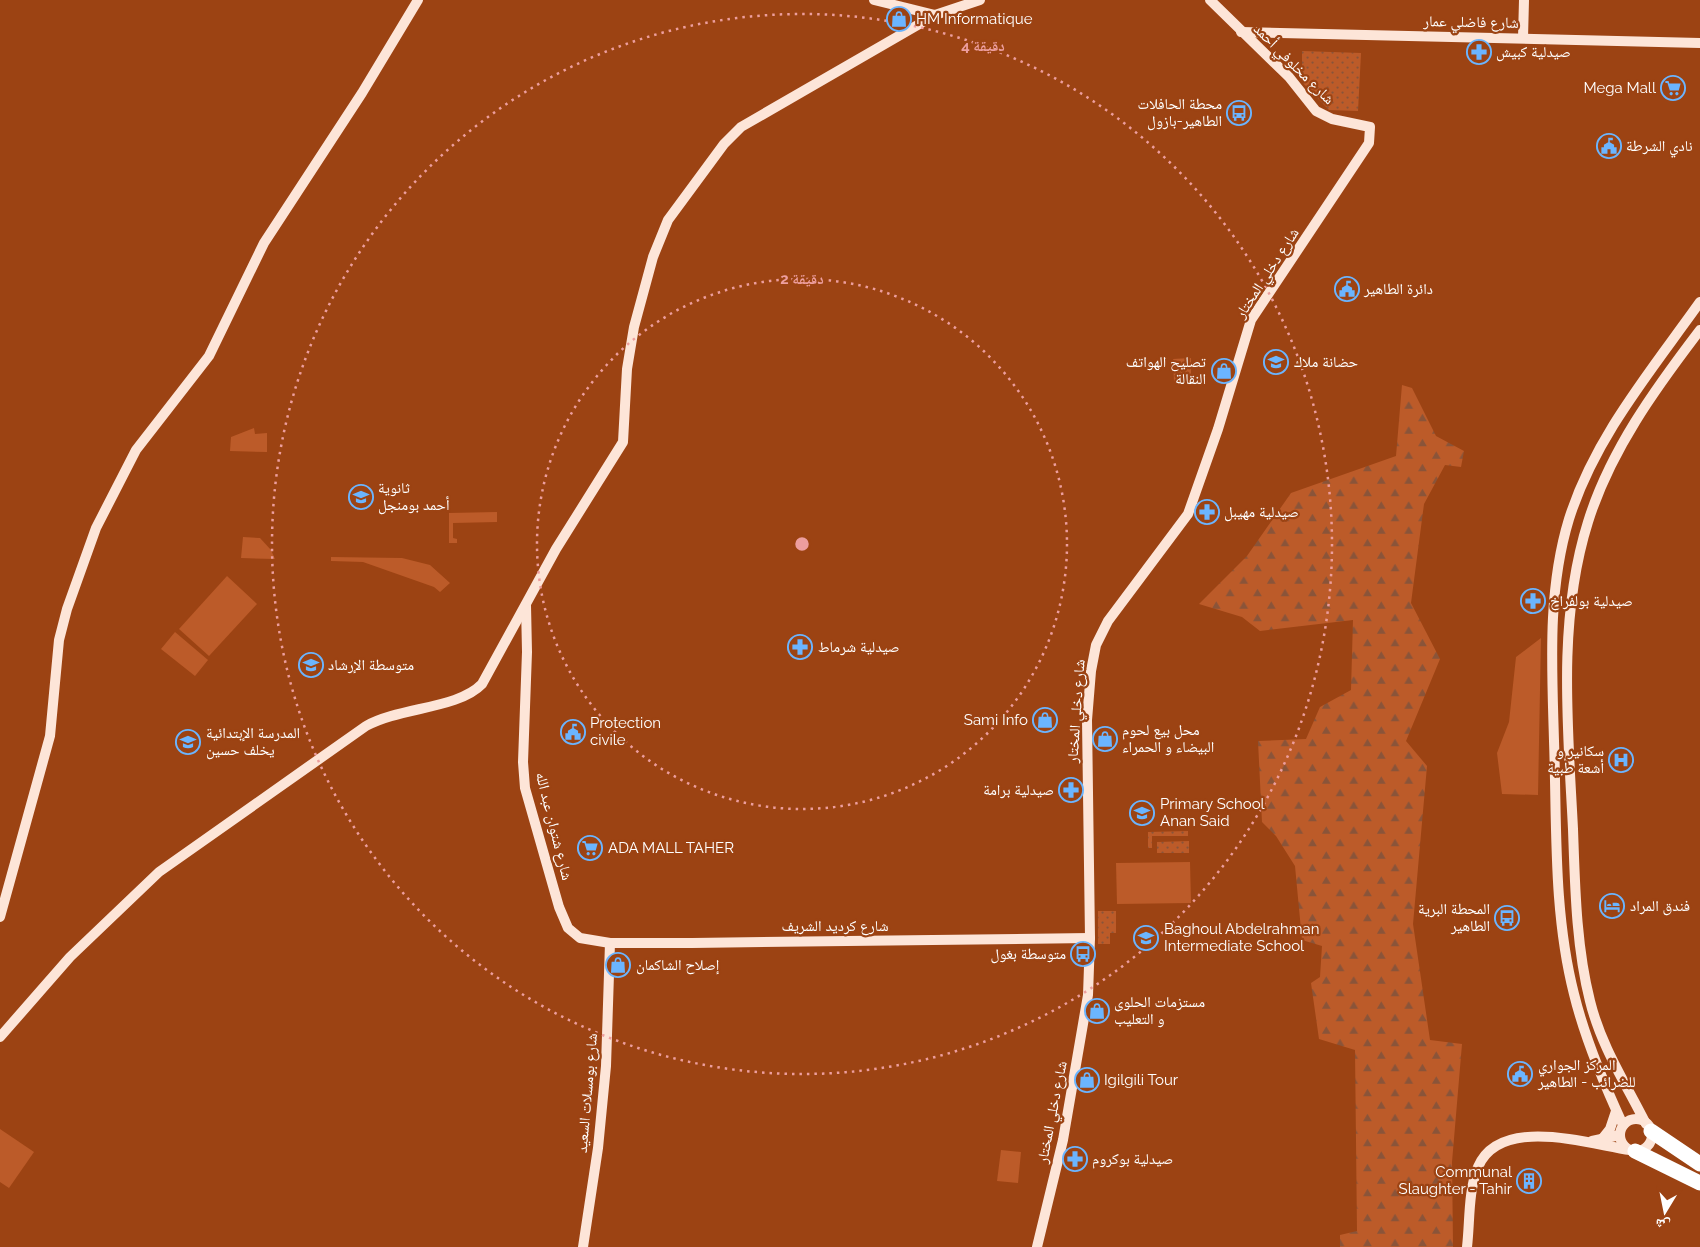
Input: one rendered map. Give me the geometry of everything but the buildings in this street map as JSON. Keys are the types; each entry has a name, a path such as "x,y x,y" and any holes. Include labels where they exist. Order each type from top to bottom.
{"highway":[{"path":"1649,1128 1700,1164"},
{"path":"1632,1151 1700,1183"}],"main road":[{"path":"0,917 50,736 59,640 67,609 96,528 136,450 209,356 264,243 362,93 418,0"},
{"path":"874,0 935,15"},
{"path":"0,1037 70,957 159,872 366,726 393,714 459,699 475,691 482,684 556,549 623,442 627,369 634,327 653,256 668,220 696,178 741,127 935,15 980,0"},
{"name":"شارع مخلوفي أحمد","path":"1210,0 1289,77 1316,111 1332,119 1370,127"},
{"path":"1523,38 1524,0"},
{"name":"شارع فاضلي عمار","path":"1241,32 1700,43"},
{"name":"شارع دخلي المختار","path":"1037,1247 1066,1120 1088,995 1090,938 1087,720 1091,672 1096,645 1108,621 1188,514 1218,429 1252,320 1365,152 1369,143 1370,127"},
{"path":"1632,1151 1623,1144 1622,1130 1616,1111 1590,1044 1574,994 1559,900 1552,662 1553,603 1558,562 1567,527 1586,476 1621,411 1700,302"},
{"path":"1467,1247 1474,1180 1479,1166 1491,1149 1502,1142 1530,1136 1632,1151 1647,1147 1651,1140 1649,1128 1608,1052 1590,1001 1582,950 1574,858 1568,700 1569,638 1580,551 1597,496 1616,453 1673,366 1700,330"},
{"name":"شارع شتوان عبد الله","path":"526,604 527,652 523,762 526,788 559,907 568,928 580,938"},
{"name":"شارع كرديد الشريف","path":"580,938 610,942 1090,938"},
{"name":"شارع بومسلات السعيد","path":"584,1246 598,1148 606,1066 610,942"},
{"path":"1602,1139 1613,1123 1616,1111"},
{"path":"1584,1143 1602,1139 1622,1130 1634,1120 1649,1128"}],"green space":[{"path":"1302,51 1361,53 1358,111 1329,110 1302,82"},
{"path":"1191,358 1191,381 1174,382 1173,359"},
{"path":"1402,385 1412,388 1436,436 1464,451 1461,467 1445,465 1424,504 1411,603 1440,659 1406,741 1427,766 1413,924 1430,1040 1462,1044 1452,1162 1453,1247 1340,1247 1340,1235 1357,1231 1355,1050 1319,1039 1311,983 1320,977 1322,946 1302,940 1295,866 1276,836 1262,822 1258,741 1306,739 1320,707 1351,690 1353,620 1260,631 1242,617 1199,604 1247,556 1291,493 1396,456"},
{"path":"254,428 255,434 267,433 267,452 230,451 231,437"},
{"path":"497,512 497,522 453,523 453,538 457,539 457,543 449,543 449,513"},
{"path":"243,537 260,538 271,550 275,559 241,558"},
{"path":"331,557 402,558 430,565 450,583 440,592 434,587 363,562 331,561"},
{"path":"227,576 257,604 209,656 179,629"},
{"path":"175,632 208,660 195,676 161,649"},
{"path":"1541,638 1538,795 1502,794 1497,753 1509,722 1516,657"},
{"path":"1188,831 1188,836 1152,836 1152,848 1148,848 1148,832"},
{"path":"1189,841 1189,853 1157,853 1157,842"},
{"path":"1190,862 1191,903 1117,904 1116,863"},
{"path":"1098,911 1116,911 1116,933 1110,933 1110,944 1098,944"},
{"path":"0,1129 34,1152 9,1188 0,1182"},
{"path":"1001,1150 1021,1152 1018,1183 997,1181"}],"place":[{"name":"HM Informatique","path":"899,19"},
{"name":"صيدلية كبيش","path":"1479,52"},
{"name":"Mega Mall","path":"1673,88"},
{"name":"محطة الحافلات الطاهير-بازول","path":"1239,113"},
{"name":"نادي الشرطة","path":"1609,146"},
{"name":"دائرة الطاهير","path":"1347,289"},
{"name":"حضانة ملاك","path":"1276,362"},
{"name":"تصليح الهواتف النقالة","path":"1224,371"},
{"name":"ثانوية أحمد بومنجل","path":"361,497"},
{"name":"صيدلية مهيبل","path":"1207,512"},
{"name":"صيدلية بولفراخ","path":"1533,601"},
{"name":"صيدلية شرماط","path":"800,647"},
{"name":"متوسطة الإرشاد","path":"311,665"},
{"name":"Sami Info","path":"1045,720"},
{"name":"Protection civile","path":"573,732"},
{"name":"محل بيع لحوم البيضاء و الحمراء","path":"1105,739"},
{"name":"المدرسة الإبتدائية يخلف حسين","path":"188,742"},
{"name":"سكانير و أشعة طبية","path":"1621,760"},
{"name":"صيدلية برامة","path":"1071,790"},
{"name":"Primary School Anan Said","path":"1142,813"},
{"name":"ADA MALL TAHER","path":"590,848"},
{"name":"فندق المراد","path":"1612,906"},
{"name":"المحطة البرية الطاهير","path":"1507,918"},
{"name":"Baghoul Abdelrahman Intermediate School","path":"1146,938"},
{"name":"متوسطة بغول","path":"1083,954"},
{"name":"إصلاح الشاكمان","path":"618,965"},
{"name":"مستزمات الحلوى و التعليب","path":"1097,1011"},
{"name":"المركز الجواري للضرائب - الطاهير","path":"1520,1074"},
{"name":"Igilgili Tour","path":"1087,1080"},
{"name":"صيدلية بوكروم","path":"1075,1159"},
{"name":"Communal Slaughter - Tahir","path":"1529,1181"}]}
